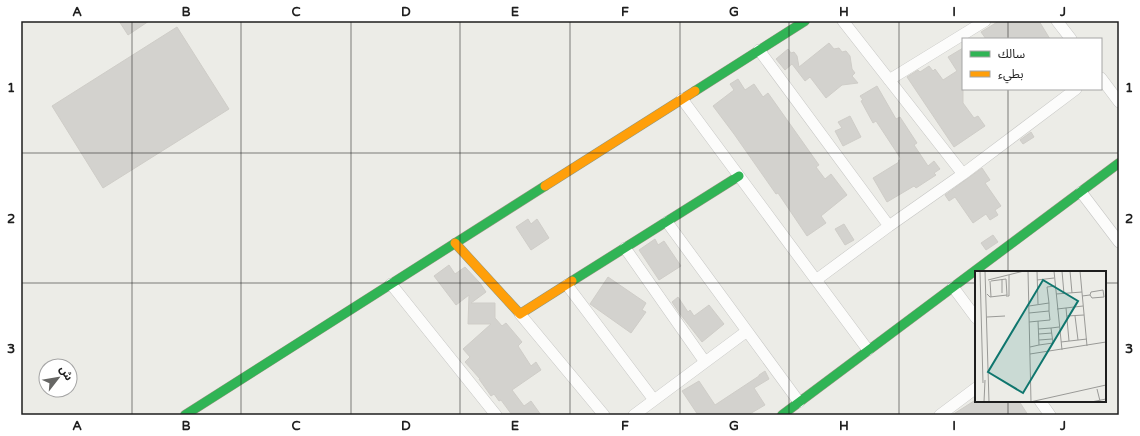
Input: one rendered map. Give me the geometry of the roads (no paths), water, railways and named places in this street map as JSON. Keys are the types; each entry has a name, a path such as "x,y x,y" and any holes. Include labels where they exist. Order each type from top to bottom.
{"street":[{"path":"185,415 805,21"},
{"path":"843,21 963,174"},
{"path":"889,80 985,21"},
{"path":"1057,21 1070,38"},
{"path":"759,50 889,226"},
{"path":"1102,79 1119,102"},
{"path":"816,280 963,174 1075,90"},
{"path":"682,99 868,350"},
{"path":"782,415 1119,163"},
{"path":"520,314 739,176"},
{"path":"1081,192 1119,242"},
{"path":"667,222 799,402"},
{"path":"455,243 520,314 604,415"},
{"path":"625,248 705,362"},
{"path":"391,284 496,415"},
{"path":"566,285 654,400"},
{"path":"953,287 975,317"},
{"path":"634,415 747,330"},
{"path":"940,415 975,389"},
{"path":"1041,402 1050,415"}]}
